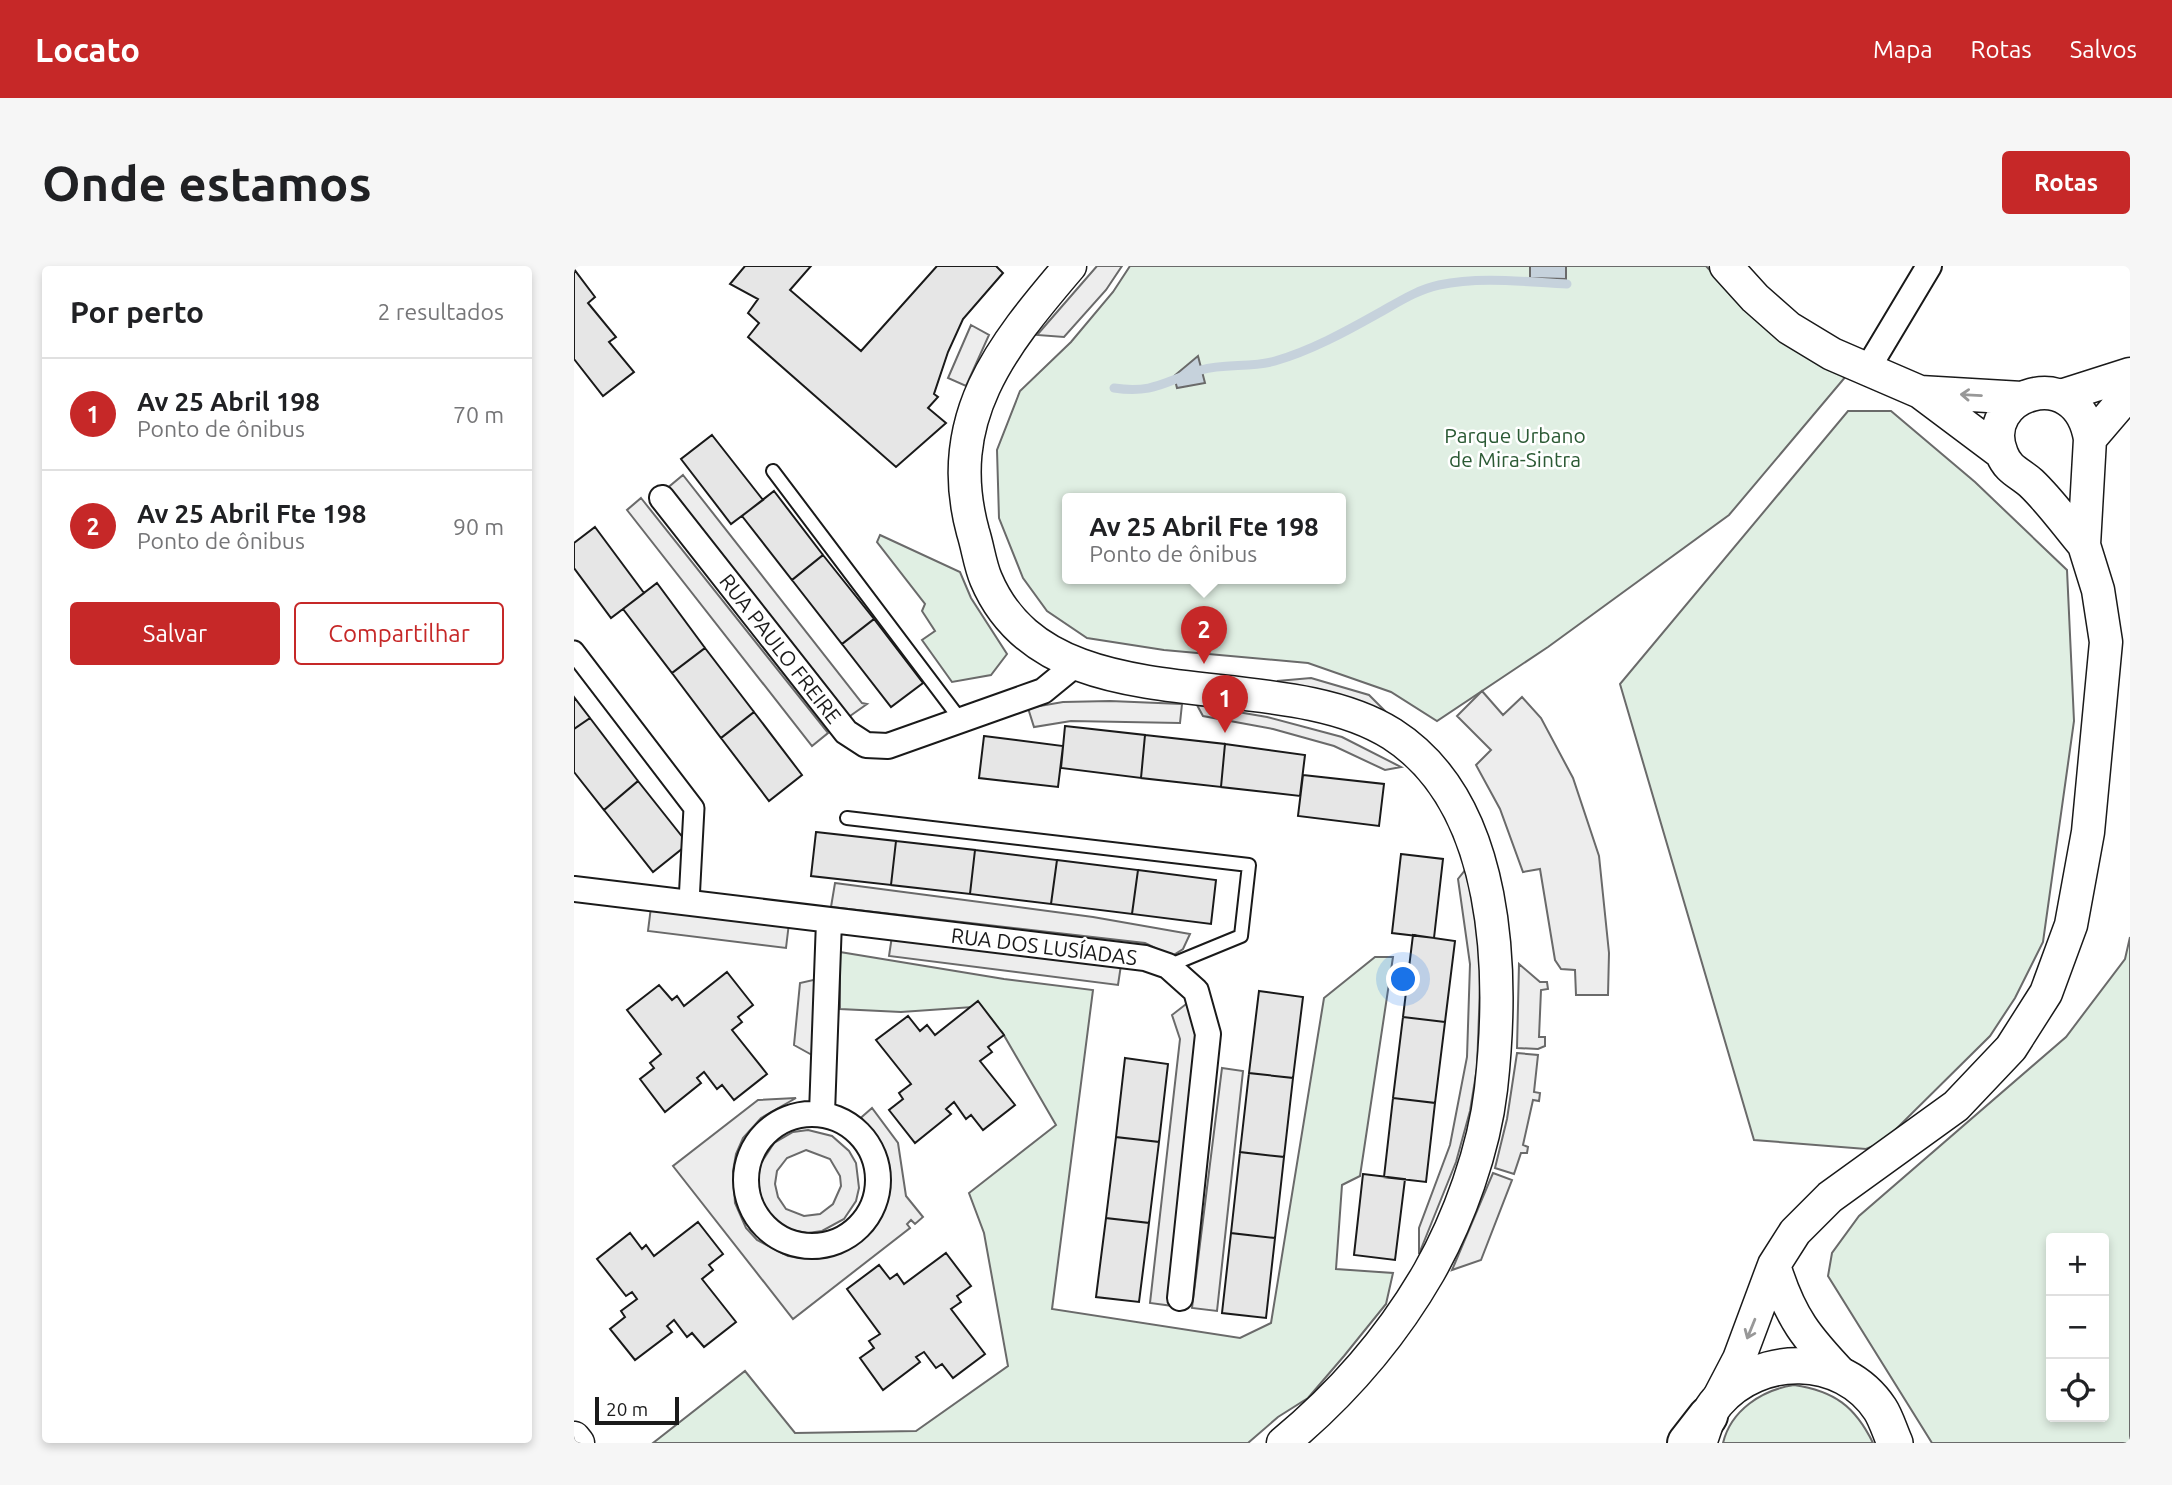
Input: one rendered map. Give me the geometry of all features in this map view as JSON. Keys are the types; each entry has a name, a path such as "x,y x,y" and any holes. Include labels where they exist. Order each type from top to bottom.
{"main road":[{"path":"1703,1426 1740,1382 1764,1369 1787,1364 1814,1365 1844,1377 1863,1391 1880,1409 1895,1443"}],"street":[{"path":"1070,266 1004,347 986,382 964,454 967,508 987,580 1010,618 1039,645 1076,664 1133,678 1321,706 1356,716 1393,734 1432,768 1456,801 1472,836 1489,897 1496,1004 1491,1092 1474,1162 1456,1212 1429,1271 1377,1350 1325,1409 1283,1443"},
{"path":"1726,266 1755,298 1790,328 1832,354 1920,392 2000,452"},
{"path":"1868,368 1929,266"},
{"path":"2061,396 2130,374"},
{"path":"1703,1426 1739,1359 1774,1265 1795,1232 1830,1197 1956,1106 2011,1048 2046,993 2071,925 2088,832 2105,642 2098,590 2084,545 2087,424 2078,407 2061,396 2042,393 2022,398 1920,392"},
{"path":"2030,482 2046,484 2061,480 2078,468 2088,447 2130,392"},
{"path":"2022,398 2009,407 2001,421 1998,437 2000,452 2008,466 2030,482 2084,545"},
{"name":"RUA PAULO FREIRE","path":"662,498 846,732 866,745 888,746 1043,691 1076,664"},
{"path":"574,651 694,808 689,902"},
{"name":"RUA DOS LUSÍADAS","path":"574,889 1145,958 1168,966 1196,991 1208,1034 1181,1298"},
{"path":"822,1113 829,921"},
{"path":"822,1113 841,1121 859,1134 874,1158 878,1181 872,1209 859,1227 838,1241 816,1246 797,1245 776,1236 758,1218 748,1198 746,1182 749,1159 759,1140 776,1124 799,1115 822,1113"},
{"path":"1774,1265 1786,1304 1808,1340 1844,1377"},
{"path":"574,1438 578,1443"}],"lane":[{"path":"773,471 960,719"},
{"path":"847,818 1249,865 1241,936 1168,966"}],"green space":[{"name":"Parque Urbano de Mira-Sintra","path":"1130,266 1706,266 1753,317 1847,375 1729,515 1548,647 1437,721 1391,692 1308,663 1164,650 1087,638 1047,611 1023,578 999,518 997,450 1020,391 1071,342 1113,292"},
{"path":"1848,411 1891,411 1975,482 2067,570 2074,721 2043,942 2015,998 1990,1036 1883,1142 1866,1149 1754,1140 1620,684"},
{"path":"880,535 960,572 971,598 1007,654 991,675 952,682 922,640 935,631 922,611 925,604 877,542"},
{"path":"2130,937 2130,1443 1932,1443 1828,1276 1832,1253 1859,1216 2066,1037 2125,959"},
{"path":"840,952 1004,979 1093,990 1052,1309 1240,1338 1271,1323 1324,998 1375,957 1393,957 1360,1176 1342,1185 1336,1269 1393,1273 1386,1304 1308,1398 1278,1417 1248,1443 653,1443 745,1371 795,1433 916,1431 1008,1366 984,1233 969,1193 1056,1125 1002,1032 973,1007 901,1012 840,1009"},
{"path":"1794,1385 1821,1391 1842,1402 1859,1419 1873,1443 1723,1443 1727,1431 1741,1411 1760,1397"}],"shaded area":[{"path":"1097,266 1122,266 1106,290 1064,337 1037,335"},
{"path":"1530,266 1566,266 1566,279 1530,278"},
{"path":"971,325 989,335 966,386 948,378"},
{"path":"1198,356 1205,383 1177,388 1174,376"},
{"path":"683,475 862,703 867,704 843,721 665,490"},
{"path":"641,498 828,733 812,746 627,510"},
{"path":"1311,678 1369,695 1394,720 1363,705 1277,681"},
{"path":"1482,691 1503,715 1522,697 1541,718 1573,778 1599,856 1609,953 1608,995 1576,995 1575,970 1561,969 1555,960 1540,869 1523,872 1500,809 1476,765 1491,750 1457,716"},
{"path":"1063,702 1182,704 1180,723 1071,721 1034,727 1028,708"},
{"path":"1197,705 1267,717 1342,737 1401,767 1385,770 1334,746 1273,729 1203,716"},
{"path":"1466,869 1476,908 1481,960 1477,1068 1470,1111 1456,1162 1419,1254 1419,1228 1450,1145 1467,1057 1470,964 1458,879"},
{"path":"835,883 1093,917 1190,934 1183,949 1172,956 1145,943 831,907"},
{"path":"651,907 789,923 786,948 648,931"},
{"path":"892,936 1121,965 1118,985 889,956"},
{"path":"1519,964 1540,982 1547,982 1548,989 1541,990 1539,1037 1545,1037 1545,1046 1538,1049 1517,1048"},
{"path":"822,978 812,1055 794,1045 800,983"},
{"path":"1190,1001 1200,1024 1173,1306 1150,1303 1180,1039 1172,1015"},
{"path":"1517,1053 1538,1055 1534,1092 1540,1093 1539,1101 1533,1100 1523,1145 1528,1147 1527,1153 1521,1153 1514,1174 1495,1168 1507,1119"},
{"path":"1222,1068 1243,1071 1217,1311 1192,1308"},
{"path":"796,1098 761,1118 743,1138 736,1154 733,1171 735,1203 746,1228 757,1240 788,1256 817,1259 853,1246 868,1233 879,1218 887,1198 888,1177 884,1156 874,1139 856,1122 872,1108 898,1143 906,1196 923,1217 915,1224 911,1220 907,1224 910,1228 793,1319 673,1166 758,1100"},
{"path":"808,1130 832,1136 849,1151 856,1163 859,1188 856,1201 844,1219 822,1231 808,1233 791,1230 777,1223 766,1212 756,1186 757,1169 774,1143 793,1132","holes":["806,1150 830,1159 840,1176 841,1186 833,1204 820,1214 804,1216 786,1209 778,1197 775,1184 777,1171 787,1158"]},
{"path":"1493,1173 1512,1180 1481,1260 1452,1270"}],"building":[{"path":"745,266 811,266 790,290 861,351 937,266 996,266 1003,273 963,319 948,352 934,394 938,397 928,408 946,423 896,467 748,337 759,323 748,313 758,299 730,284"},
{"path":"574,269 595,297 588,303 616,337 609,342 634,372 603,396 574,359"},
{"path":"712,435 763,500 731,524 681,459"},
{"path":"774,491 823,555 792,580 742,516"},
{"path":"595,527 644,593 611,618 574,568 574,543"},
{"path":"823,555 874,619 842,644 792,580"},
{"path":"657,583 705,648 672,673 623,609"},
{"path":"874,619 923,683 891,707 842,644"},
{"path":"705,648 754,712 721,738 672,673"},
{"path":"574,697 590,718 574,729"},
{"path":"754,712 802,775 769,801 721,738"},
{"path":"590,718 638,781 604,810 574,772 574,729"},
{"path":"1065,726 1145,735 1141,778 1061,768"},
{"path":"1145,735 1225,744 1221,787 1141,778"},
{"path":"984,736 1063,746 1058,787 979,778"},
{"path":"1225,744 1305,755 1300,796 1221,787"},
{"path":"1303,775 1384,784 1379,826 1298,816"},
{"path":"638,781 688,844 653,872 604,810"},
{"path":"816,832 896,841 891,885 811,876"},
{"path":"896,841 975,850 970,894 891,885"},
{"path":"975,850 1057,860 1051,904 970,894"},
{"path":"1401,854 1443,859 1434,938 1392,933"},
{"path":"1057,860 1138,870 1132,914 1051,904"},
{"path":"1138,870 1216,880 1211,924 1132,914"},
{"path":"1413,935 1455,941 1445,1022 1403,1017"},
{"path":"727,972 753,1005 738,1017 742,1022 732,1030 767,1074 734,1100 722,1085 717,1089 704,1072 697,1078 701,1083 665,1112 640,1079 654,1068 650,1063 661,1054 627,1010 659,985 672,1000 677,996 684,1006"},
{"path":"1259,991 1303,997 1293,1078 1249,1073"},
{"path":"978,1001 1004,1035 988,1047 992,1052 980,1061 1015,1105 983,1130 971,1115 966,1119 954,1102 946,1109 951,1114 915,1143 889,1110 903,1099 899,1093 911,1084 876,1040 908,1016 920,1031 927,1025 935,1035"},
{"path":"1403,1017 1445,1022 1435,1103 1393,1098"},
{"path":"1125,1058 1168,1064 1159,1142 1116,1137"},
{"path":"1249,1073 1293,1078 1284,1157 1240,1152"},
{"path":"1393,1098 1435,1103 1426,1182 1384,1177"},
{"path":"1116,1137 1159,1142 1149,1223 1106,1218"},
{"path":"1240,1152 1284,1157 1275,1238 1231,1233"},
{"path":"1363,1174 1405,1179 1395,1260 1354,1255"},
{"path":"1106,1218 1149,1223 1139,1302 1096,1297"},
{"path":"698,1222 723,1254 709,1265 713,1270 702,1279 736,1322 704,1347 692,1333 687,1337 674,1320 667,1326 672,1332 635,1360 610,1329 625,1317 621,1311 637,1299 632,1292 626,1296 597,1259 630,1233 642,1249 646,1245 654,1256"},
{"path":"1231,1233 1275,1238 1266,1318 1222,1313"},
{"path":"946,1253 971,1286 957,1296 961,1302 951,1309 985,1354 953,1378 942,1364 936,1368 924,1352 916,1357 920,1362 883,1390 860,1358 874,1348 869,1341 880,1334 847,1289 879,1265 890,1279 897,1274 904,1284"}],"waterway":[{"path":"1114,388 1150,388 1201,370 1266,363 1288,357 1340,334 1415,293 1439,285 1487,280 1567,284"}],"place":[{"name":"Av 25 Abril Fte 198","path":"1204,664"},
{"name":"Av 25 Abril 198","path":"1225,733"}]}
